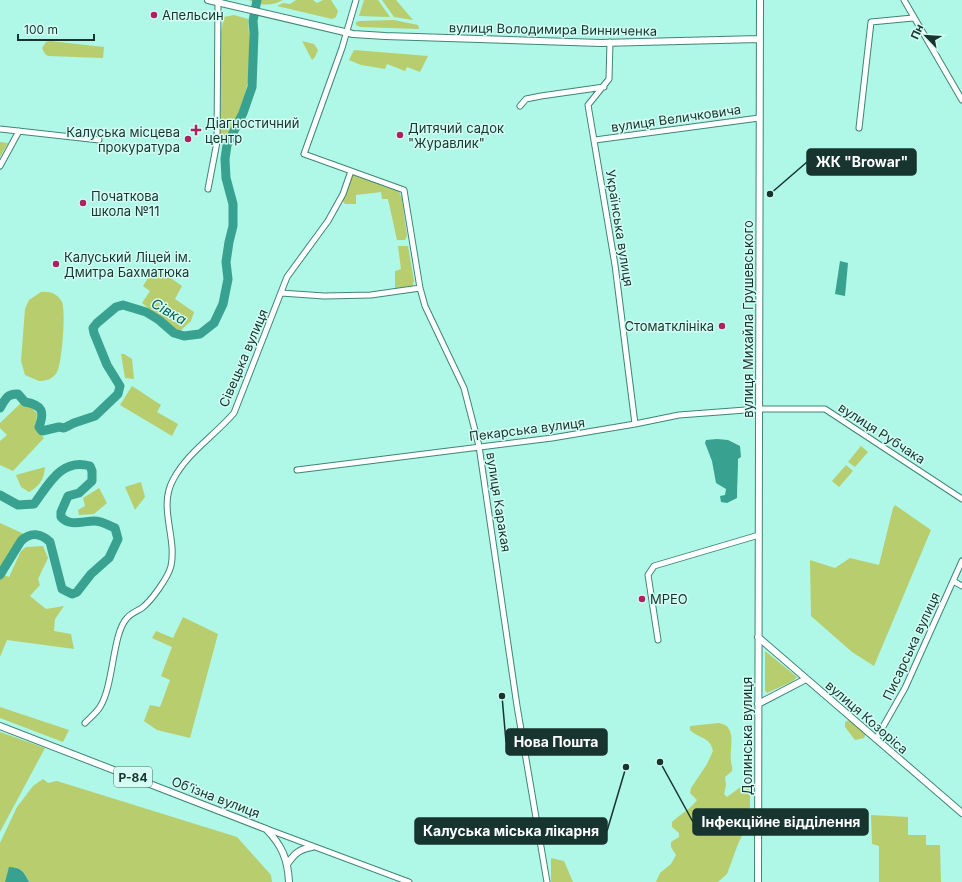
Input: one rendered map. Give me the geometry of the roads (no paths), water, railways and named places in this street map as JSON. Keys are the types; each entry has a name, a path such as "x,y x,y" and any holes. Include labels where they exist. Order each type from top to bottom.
{"main road":[{"name":"вулиця Володимира Винниченка","path":"208,0 346,32 385,36 434,39 610,42 759,40"},
{"name":"вулиця Михайла Грушевського","path":"758,637 760,0"},
{"name":"вулиця Козоріса","path":"758,637 962,813"},
{"name":"Долинська вулиця","path":"758,637 758,882"},
{"path":"758,704 806,679"},
{"name":"Обʼїзна вулиця","path":"0,726 266,829 274,837 284,852 288,863 289,882"},
{"path":"288,863 296,852 312,846"}],"street":[{"path":"351,172 304,154 356,0"},
{"path":"904,0 913,18 962,100"},
{"path":"208,189 217,142 218,2"},
{"path":"859,128 871,22 913,18"},
{"name":"Українська вулиця","path":"610,42 609,79 588,105 615,265 635,424"},
{"path":"520,106 526,99 604,87"},
{"name":"вулиця Величковича","path":"595,140 759,118"},
{"path":"0,129 99,140"},
{"path":"0,166 19,131"},
{"name":"вулиця Каракая","path":"351,172 404,190 420,288 425,306 464,388 479,446 521,731 547,882"},
{"name":"Сівецька вулиця","path":"85,723 100,707 109,686 121,630 127,618 143,607 169,572 173,551 168,517 167,493 172,480 186,460 234,413 287,278 328,221 342,194 351,172"},
{"path":"281,293 324,296 371,295 420,288"},
{"name":"Пекарська вулиця","path":"297,470 552,438 679,415 758,409"},
{"name":"вулиця Рубчака","path":"758,409 825,409 962,499"},
{"path":"658,640 648,575 654,566 759,535"},
{"name":"Писарська вулиця","path":"876,739 905,688 962,561"},
{"path":"953,581 962,586"},
{"name":"Обʼїзна вулиця","path":"266,829 409,882"}],"waterway":[{"name":"Сівка","path":"0,408 9,396 18,394 25,402 31,403 41,410 42,417 39,427 42,431 59,427 64,428 95,416 118,394 120,386 107,365 93,328 116,307 123,305 146,312 159,320 174,333 184,336 200,334 214,323 223,304 228,279 226,262 233,226 233,204 226,178 225,159 227,145 243,113 252,87 253,21 257,0"},
{"name":"Сівка","path":"0,495 18,505 34,504 51,481 63,469 71,466 90,466 92,471 92,481 79,493 68,496 61,512 61,517 72,523 94,521 105,523 115,528 118,539 109,558 91,574 77,592 72,594 62,589 50,542 39,535 28,536 21,541 0,575"}],"place":[{"name":"Апельсин","path":"154,15"},
{"name":"Діагностичний центр","path":"196,130"},
{"name":"Дитячий садок \"Журавлик\"","path":"400,135"},
{"name":"Калуська місцева прокуратура","path":"188,139"},
{"name":"ЖК \"Browar\"","path":"770,194"},
{"name":"Початкова школа №11","path":"83,203"},
{"name":"Калуський Ліцей ім. Дмитра Бахматюка","path":"56,264"},
{"name":"Стоматклініка","path":"722,326"},
{"name":"МРЕО","path":"642,599"},
{"name":"Нова Пошта","path":"502,696"},
{"name":"Інфекційне відділення","path":"660,762"},
{"name":"Калуська міська лікарня","path":"626,767"}]}
